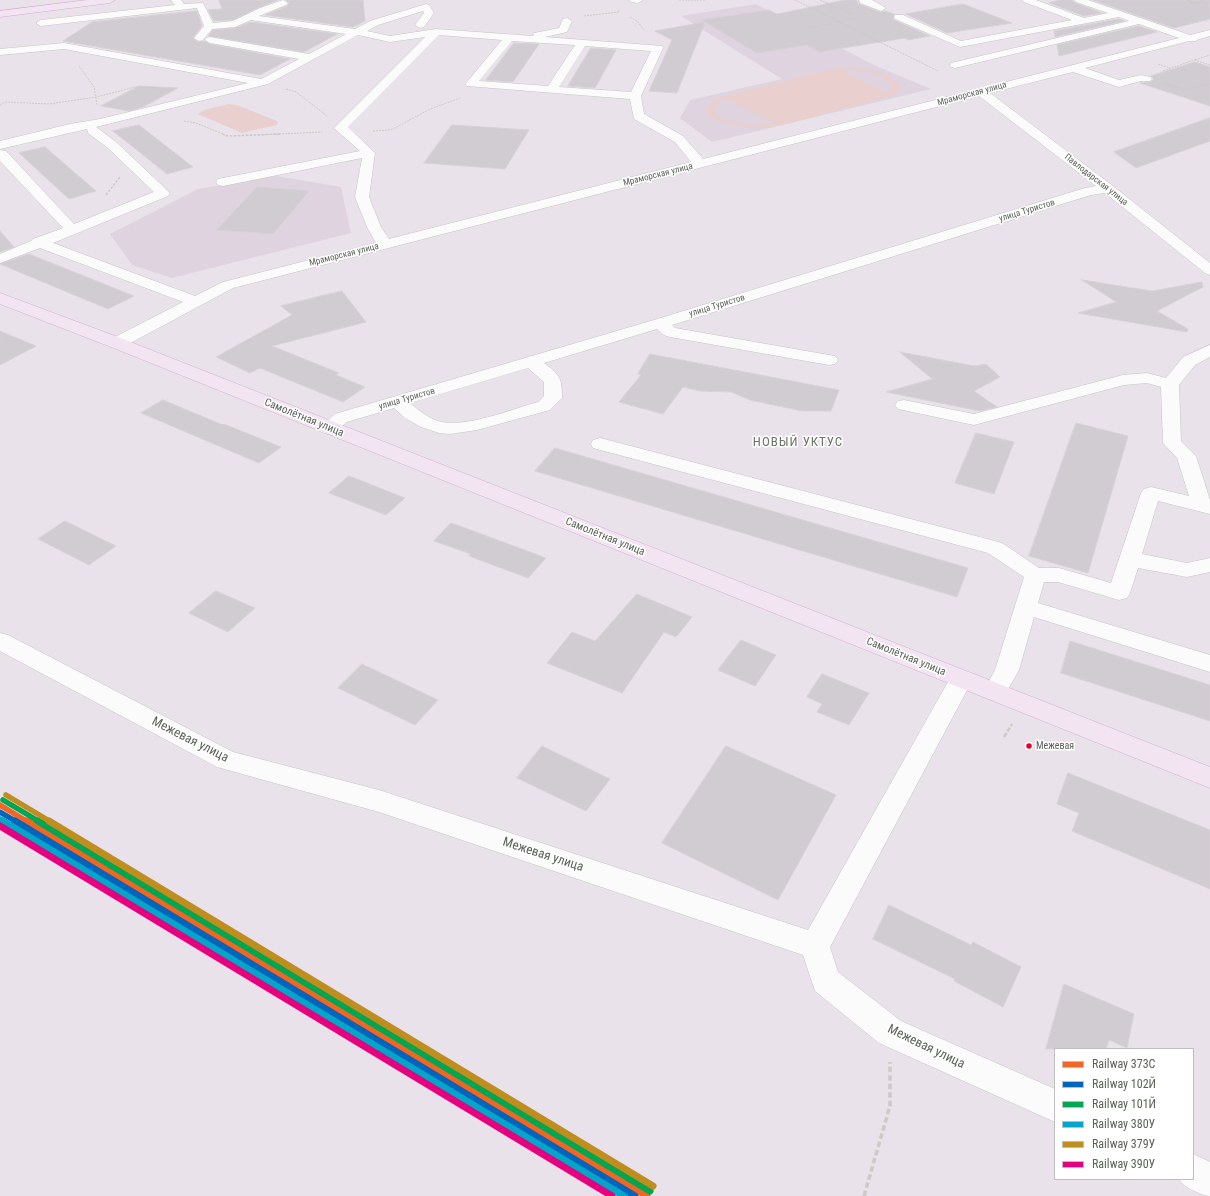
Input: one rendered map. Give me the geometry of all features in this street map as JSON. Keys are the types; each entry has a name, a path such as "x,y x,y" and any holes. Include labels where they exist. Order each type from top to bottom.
{"main road":[{"path":"0,6 44,0"},
{"path":"0,14 110,0"},
{"name":"Самолётная улица","path":"0,298 117,343 1210,778"}],"street":[{"path":"866,0 863,1 881,8"},
{"path":"1027,0 1081,20"},
{"path":"1079,0 1140,21 1203,39"},
{"path":"209,26 235,24 263,10 283,3"},
{"path":"41,23 178,4 200,5 209,26 205,39 309,57"},
{"path":"72,230 0,149 70,128 96,127 264,82 374,23 426,7 429,13 420,26"},
{"path":"899,17 960,44 1119,14"},
{"path":"255,18 357,32 390,39 436,32 658,48 635,96 638,116 679,138 701,164"},
{"path":"521,39 563,30 567,21"},
{"path":"955,65 1140,21"},
{"path":"369,153 347,132 340,128 436,32"},
{"path":"509,38 471,84 635,96"},
{"path":"1090,74 1203,39"},
{"name":"Мраморская улица","path":"117,343 228,285 1073,68 1203,39"},
{"path":"551,90 582,43"},
{"path":"0,52 64,46 264,82"},
{"path":"1073,68 1119,84 1140,78 1146,79"},
{"name":"Павлодарская улица","path":"980,92 1108,189 1210,270"},
{"path":"0,259 38,242 72,230 163,193 112,145 96,127"},
{"path":"223,182 369,153"},
{"path":"369,153 362,197 374,227 385,245"},
{"name":"улица Туристов","path":"328,428 341,418 532,362 1090,191 1108,189"},
{"path":"38,242 196,302"},
{"path":"660,323 670,332 829,360"},
{"path":"1206,507 1186,456 1172,443 1170,384 1188,361 1210,350"},
{"path":"398,402 410,414 439,428 462,429 544,406 553,398 553,382 546,373 532,362"},
{"path":"904,405 974,420 1123,380 1147,378 1170,384"},
{"path":"600,444 995,548 1035,575 1059,575 1119,592 1151,493 1206,507"},
{"path":"1129,560 1186,570 1210,564"},
{"path":"995,692 1007,670 1035,575"},
{"path":"1026,607 1210,664"},
{"name":"Межевая улица","path":"0,641 226,760 379,801 815,946 826,981 890,1032 1054,1106"},
{"path":"815,946 961,679"},
{"path":"1194,1172 1210,1180"}],"path":[{"path":"680,0 705,0"},
{"path":"795,0 938,71"},
{"path":"807,28 861,18 820,0"},
{"path":"1187,0 1196,2 1205,0"},
{"path":"619,12 637,21 658,48"},
{"path":"64,46 94,87 96,97 96,127"},
{"path":"1175,67 1210,56"},
{"path":"1194,60 1210,65"},
{"path":"1154,63 1171,68"},
{"path":"1158,81 1187,90 1210,84"},
{"path":"264,82 296,92 327,116 324,121"},
{"path":"182,120 196,123 228,136 391,130 430,109 467,95 483,84"},
{"path":"0,105 5,102 49,104 96,97 135,87 163,88"},
{"path":"317,132 320,127"},
{"path":"104,198 131,163 112,145"},
{"path":"864,1196 890,1106 890,1032"}],"shaded area":[{"path":"756,4 874,65 931,89 712,142 680,118 690,100 782,79 681,16"},
{"path":"837,68 854,68 878,72 899,84 895,95 796,122 767,127 752,128 738,126 723,122 708,115 707,107 715,100 724,96","holes":["853,70 874,73 890,82 891,88 888,92 842,71","727,99 774,123 751,125 737,123 723,118 716,114 715,108 721,101"]},
{"path":"229,104 237,105 277,121 278,123 277,125 242,133 198,114 204,110"},
{"path":"276,176 341,187 351,233 172,278 132,265 110,234 198,189"}],"building":[{"path":"219,0 278,0 233,20 214,21 208,10 222,9"},
{"path":"286,0 363,0 365,21 353,27 265,15 287,6 289,3"},
{"path":"845,0 856,0 859,4 880,12 885,11 894,14 894,20 930,36 908,40 905,38 819,52 807,45 757,53 701,20 769,10 777,14"},
{"path":"1060,0 1072,0 1102,13 1084,16 1049,3"},
{"path":"1093,0 1210,0 1210,19 1174,28"},
{"path":"963,4 1012,23 947,33 906,14"},
{"path":"197,11 202,26 193,38 198,42 204,41 210,44 290,59 260,75 63,41 92,22"},
{"path":"1119,19 1124,21 1055,37 1054,31"},
{"path":"251,22 337,34 304,52 208,36 213,30 235,28"},
{"path":"705,22 677,93 649,91 672,40 655,31"},
{"path":"1139,26 1157,32 1059,56 1057,45"},
{"path":"514,43 539,44 513,82 486,80"},
{"path":"591,48 616,50 595,88 568,86"},
{"path":"1195,62 1210,67 1210,106 1140,83 1150,82 1154,79 1151,76"},
{"path":"139,86 178,88 143,107 129,111 101,106"},
{"path":"1210,118 1210,141 1136,168 1114,152"},
{"path":"139,125 193,167 167,174 113,131"},
{"path":"452,125 529,130 505,169 424,163"},
{"path":"45,147 96,191 69,199 19,153"},
{"path":"257,187 309,191 273,234 217,230"},
{"path":"0,231 14,247 0,252"},
{"path":"29,254 134,296 108,309 0,264"},
{"path":"1082,280 1152,291 1202,282 1203,287 1157,311 1188,329 1187,332 1078,313 1116,302"},
{"path":"342,291 366,322 272,346 339,373 336,375 365,387 343,402 260,368 250,373 216,357 292,315 281,306"},
{"path":"0,331 36,346 0,365"},
{"path":"900,352 974,366 986,364 1000,377 974,391 997,407 980,411 886,392 932,379"},
{"path":"650,354 839,390 831,411 802,411 750,400 731,392 700,391 683,387 663,414 619,402 641,375 638,374"},
{"path":"163,400 281,447 259,463 141,413"},
{"path":"1076,423 1128,436 1088,573 1029,556"},
{"path":"976,433 1014,442 994,494 955,483"},
{"path":"555,448 968,568 957,597 535,471"},
{"path":"349,476 405,498 386,515 329,493"},
{"path":"65,521 116,546 89,565 38,539"},
{"path":"451,523 546,558 528,578 469,556 471,554 434,541"},
{"path":"216,591 255,608 228,632 189,613"},
{"path":"637,594 692,617 676,637 664,632 622,693 547,663 572,632 595,641"},
{"path":"741,640 776,655 755,686 718,670"},
{"path":"1070,641 1210,685 1210,721 1061,673"},
{"path":"362,664 438,700 415,725 338,688"},
{"path":"822,674 869,693 849,725 817,712 822,704 807,697"},
{"path":"542,746 610,779 586,811 517,778"},
{"path":"726,746 836,795 778,900 662,843"},
{"path":"1068,773 1210,830 1210,889 1072,831 1079,813 1057,804"},
{"path":"889,905 971,945 973,942 1021,967 1003,1007 954,981 955,979 873,939"},
{"path":"1064,984 1134,1014 1127,1048 1109,1040 1106,1048 1046,1049"}],"rail line":[{"name":"379У","path":"6,795 653,1186"},
{"name":"101Й","path":"3,800 650,1191"},
{"name":"373C","path":"0,805 647,1196"},
{"name":"102Й","path":"0,812 635,1196"},
{"name":"380У","path":"0,819 624,1196"},
{"name":"390У","path":"0,826 612,1196"}],"place":[{"name":"Межевая","path":"1029,746"}],"district":[{"name":"НОВЫЙ УКТУС","path":"798,443"}]}
